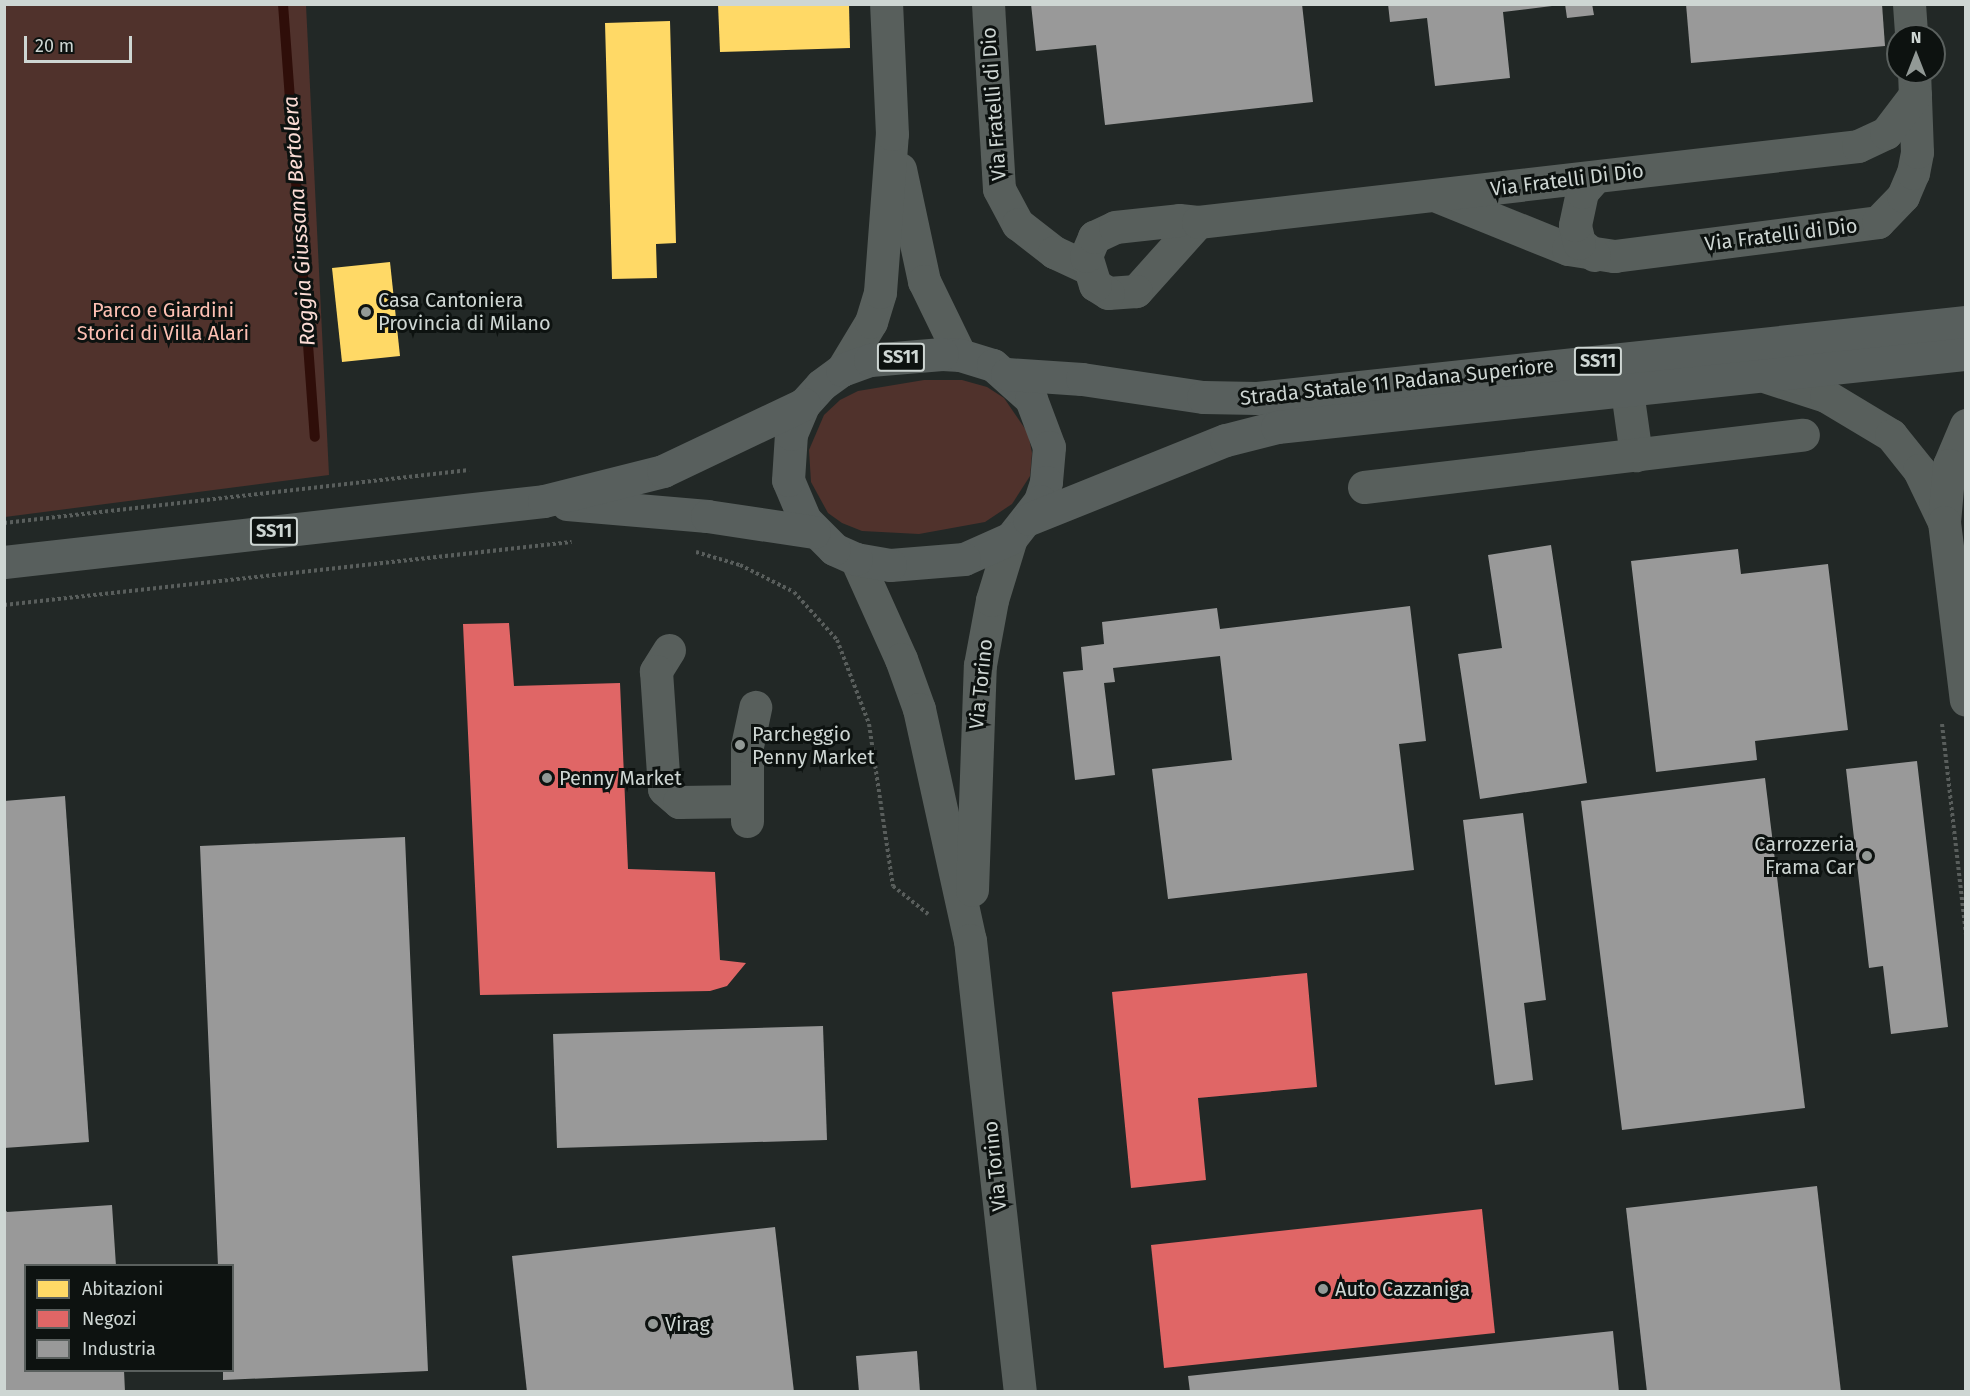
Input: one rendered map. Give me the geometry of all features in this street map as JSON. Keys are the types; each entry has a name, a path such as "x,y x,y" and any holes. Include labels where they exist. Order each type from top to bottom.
{"main road":[{"name":"Strada Statale 11 Padana Superiore","path":"1965,322 1257,398 1203,396 1082,379 1007,374 960,355 870,360 842,370 821,385 804,404 791,434 789,480 798,508 814,532 834,549 856,559 890,565 964,559 1020,528 1226,440 1262,430 1965,354"},
{"name":"Strada Statale 11 Padana Superiore","path":"1007,374 1031,399 1049,447 1046,482 1020,528"},
{"name":"Strada Statale 11 Padana Superiore","path":"4,562 544,501 663,471 804,404"},
{"name":"Strada Statale 11 Padana Superiore","path":"544,501 707,516 814,532"}],"street":[{"path":"842,370 876,309 892,134 886,4"},
{"name":"Via Fratelli di Dio","path":"988,4 999,189 1018,224 1054,252 1088,268"},
{"path":"1909,4 1910,24"},
{"name":"Via Fratelli di Dio","path":"1435,195 1568,249 1593,255 1614,256 1878,222 1903,196 1913,173 1915,84"},
{"name":"Via Fratelli Di Dio","path":"1088,268 1089,247 1101,232 1139,222 1198,222 1858,146 1886,133 1915,84"},
{"path":"892,134 924,281 960,355"},
{"name":"Via Fratelli di Dio","path":"1593,255 1579,243 1575,225 1582,192 1595,177"},
{"path":"1088,268 1101,290 1116,294 1136,291 1198,222"},
{"path":"1767,377 1826,396 1892,435 1919,470 1944,522"},
{"path":"1627,391 1636,455"},
{"path":"1965,425 1949,465 1944,522 1965,700"},
{"path":"1364,488 1803,435"},
{"name":"Via Torino","path":"970,940 980,665 992,600 1020,528"},
{"name":"Via Torino","path":"856,559 901,659 919,709 970,940 1020,1392"},
{"path":"669,650 656,671 664,789 680,802 747,811 747,746 755,707"}],"path":[{"path":"4,523 469,470"}],"green space":[{"name":"Parco e Giardini Storici di Villa Alari","path":"4,5 306,5 329,475 5,517"},
{"path":"924,380 962,380 987,387 1004,398 1028,433 1032,453 1030,476 1012,504 985,522 919,534 862,531 842,523 828,513 811,482 809,450 824,415 840,400 858,391"}],"building: Abitazioni":[{"path":"718,4 849,4 850,48 720,52"},
{"path":"670,21 676,243 656,244 657,278 612,279 605,23"},
{"name":"Casa Cantoniera Provincia di Milano","path":"390,262 400,356 342,362 332,268"}],"building: Negozi":[{"name":"Penny Market","path":"509,623 514,686 620,683 628,869 715,872 720,960 746,963 727,986 710,991 480,995 463,624"},
{"path":"1307,973 1317,1087 1198,1098 1206,1180 1131,1188 1112,992"},
{"name":"Auto Cazzaniga","path":"1482,1209 1495,1333 1164,1368 1151,1245"}],"building: Industria":[{"path":"1031,4 1302,4 1313,102 1105,125 1096,45 1036,51"},
{"path":"1388,4 1552,4 1552,6 1503,12 1510,78 1435,86 1427,18 1390,22"},
{"path":"1565,4 1592,4 1594,15 1567,18"},
{"path":"1686,4 1882,4 1885,46 1691,63"},
{"path":"1551,545 1587,783 1480,799 1458,654 1502,648 1488,555"},
{"path":"1738,549 1741,574 1828,564 1848,730 1755,741 1757,760 1656,772 1631,561"},
{"path":"1410,606 1426,741 1399,744 1414,870 1168,899 1152,769 1232,760 1220,656 1113,668 1115,682 1104,683 1115,775 1075,780 1063,672 1083,670 1081,647 1104,644 1102,622 1217,608 1220,629"},
{"path":"1917,761 1948,1027 1891,1034 1883,966 1869,968 1846,769"},
{"path":"1765,778 1805,1108 1622,1130 1581,801"},
{"path":"65,796 89,1142 4,1148 4,801"},
{"path":"1523,813 1546,1000 1524,1003 1533,1080 1495,1085 1463,820"},
{"path":"405,837 428,1371 223,1380 223,1372 234,1372 234,1264 218,1264 200,846"},
{"path":"823,1026 827,1140 557,1148 553,1034"},
{"path":"1817,1186 1841,1392 1647,1392 1626,1208"},
{"path":"112,1205 116,1264 24,1264 24,1372 124,1372 125,1392 4,1392 4,1208 7,1212"},
{"name":"Virag","path":"775,1227 794,1392 527,1392 512,1256"},
{"path":"1613,1331 1619,1392 1190,1392 1188,1376"},
{"path":"917,1351 920,1392 859,1392 856,1356"}],"waterway":[{"name":"Roggia Giussana Bertolera","path":"283,4 315,437"}],"place":[{"name":"Casa Cantoniera Provincia di Milano","path":"366,312"},
{"name":"Parcheggio Penny Market","path":"740,745"},
{"name":"Penny Market","path":"547,778"},
{"name":"Carrozzeria Frama Car","path":"1867,856"},
{"name":"Auto Cazzaniga","path":"1323,1289"},
{"name":"Virag","path":"653,1324"}]}
